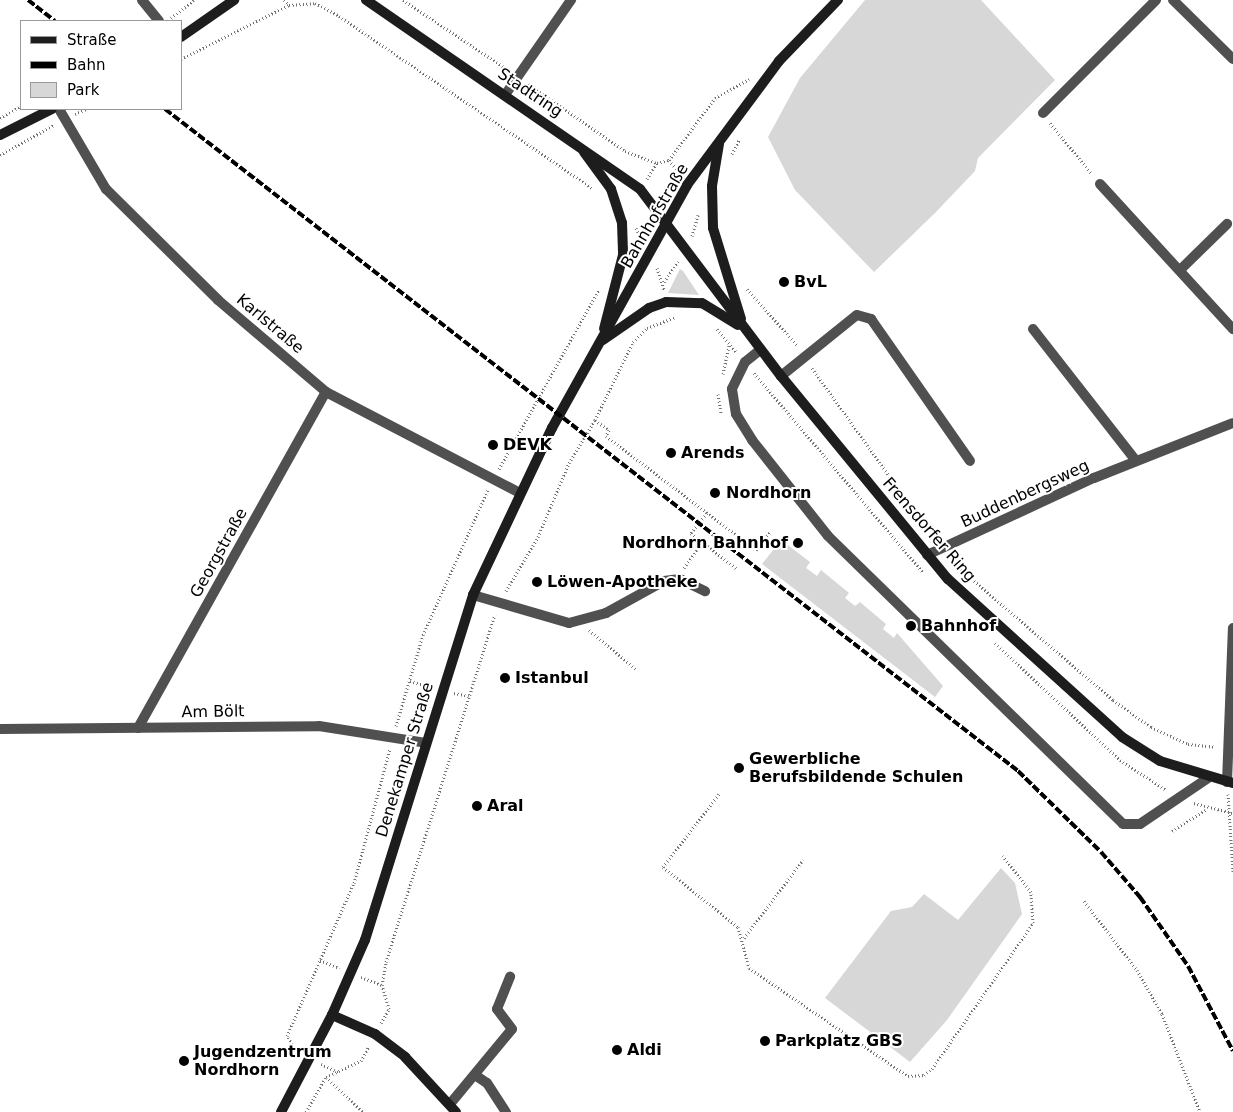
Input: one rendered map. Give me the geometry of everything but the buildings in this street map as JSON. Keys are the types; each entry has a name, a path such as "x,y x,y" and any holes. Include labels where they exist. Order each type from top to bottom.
{"street":[{"path":"142,0 158,20"},
{"path":"182,36 234,0"},
{"name":"Stadtring","path":"366,0 577,143 640,190 667,222"},
{"path":"505,94 571,0"},
{"name":"Bahnhofstraße","path":"559,417 667,222 720,140 779,61 838,0"},
{"path":"1042,113 1156,0"},
{"path":"1173,0 1233,59"},
{"path":"0,135 50,110"},
{"name":"Karlstraße","path":"59,110 106,189 218,300 326,392 492,481 520,493"},
{"path":"720,140 712,186 713,228 744,329"},
{"path":"577,143 611,190 622,223 623,255 600,342"},
{"path":"1100,184 1233,328"},
{"path":"1180,270 1231,220"},
{"name":"Frensdorfer Ring","path":"667,222 780,376 927,555 1099,720 1154,758 1208,778 1230,783"},
{"path":"600,342 649,308 683,300 702,303 744,329"},
{"path":"780,376 857,315 871,319 970,461"},
{"path":"1033,329 1136,461"},
{"path":"760,350 745,362 732,389 736,414 752,440 828,536 1123,824 1140,824 1208,778"},
{"name":"Georgstraße","path":"138,728 326,392"},
{"name":"Denekamper Straße","path":"281,1112 332,1015 365,940 473,595 520,493 559,417"},
{"name":"Buddenbergsweg","path":"927,555 1136,461 1233,423"},
{"path":"473,595 546,618 585,620 655,584 680,579 705,591"},
{"path":"1230,783 1230,686 1233,628"},
{"name":"Am Bölt","path":"0,729 319,726 426,743"},
{"path":"332,1015 375,1034 405,1057 453,1108 475,1075 512,1029 497,1009 510,978"},
{"path":"475,1075 487,1083 506,1112"}],"path":[{"path":"168,20 194,0"},
{"path":"284,0 289,5"},
{"path":"182,58 289,5 304,1 339,16 595,191"},
{"path":"669,160 715,98 755,75"},
{"path":"0,118 20,107"},
{"path":"0,155 84,110"},
{"path":"1042,113 1100,184"},
{"path":"294,1061 298,1052 287,1036 354,883 423,635 492,481 604,280"},
{"path":"744,286 806,355 826,394 956,566 1113,700 1152,727 1188,744 1229,748"},
{"path":"306,1112 326,1077 361,1061 389,1009 382,985 386,962 421,861 486,634 518,565 538,537 569,463 596,420 633,342 656,322 682,316"},
{"path":"714,325 729,345"},
{"path":"596,420 610,430 606,436 756,550 770,532"},
{"path":"707,513 691,533 737,569"},
{"path":"680,579 702,542"},
{"path":"585,620 591,636 636,670"},
{"path":"719,794 663,867 738,927 744,938 749,968 899,1072 924,1075 1033,924 1031,892 1003,856"},
{"path":"1172,831 1207,808 1231,813 1233,872"},
{"path":"744,938 803,860"},
{"path":"1084,901 1137,970 1162,1014 1200,1112"},
{"path":"326,1077 363,1112"}],"green space":[{"path":"865,0 981,0 1055,80 978,158 975,171 874,272 795,190 768,137 800,78"},
{"path":"680,269 683,271 699,295 668,293"},
{"path":"781,540 810,562 806,568 817,576 821,570 849,593 845,598 855,606 860,602 886,624 883,629 894,638 897,633 943,686 935,697 762,564"},
{"path":"1001,868 1015,883 1022,914 947,1020 910,1062 825,998 891,911 912,907 924,894 958,920"}],"railway":[{"path":"28,0 54,20"},
{"path":"166,110 1018,771 1101,852 1140,897 1188,966 1233,1051"}],"place":[{"name":"BvL","path":"784,282"},
{"name":"DEVK","path":"493,445"},
{"name":"Arends","path":"671,453"},
{"name":"Nordhorn","path":"715,493"},
{"name":"Nordhorn Bahnhof","path":"798,543"},
{"name":"Löwen-Apotheke","path":"537,582"},
{"name":"Bahnhof","path":"911,626"},
{"name":"Istanbul","path":"505,678"},
{"name":"Gewerbliche Berufsbildende Schulen","path":"739,768"},
{"name":"Aral","path":"477,806"},
{"name":"Parkplatz GBS","path":"765,1041"},
{"name":"Aldi","path":"617,1050"},
{"name":"Jugendzentrum Nordhorn","path":"184,1061"}]}
